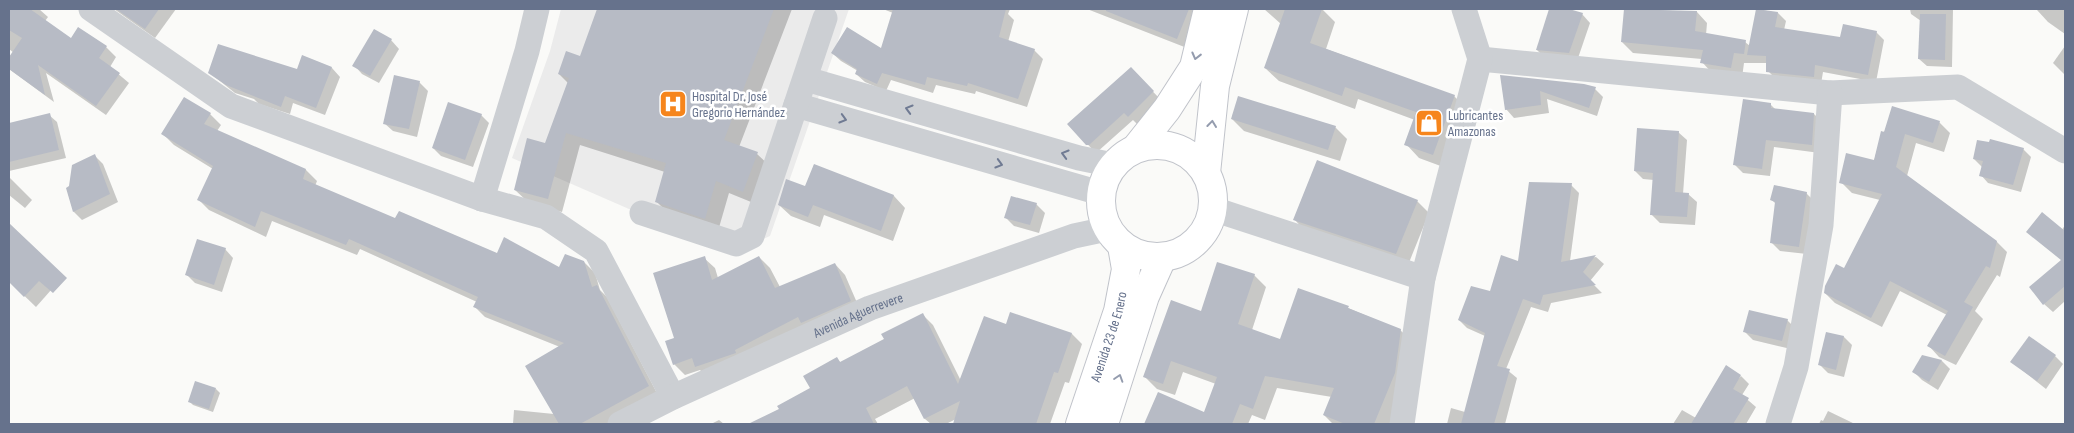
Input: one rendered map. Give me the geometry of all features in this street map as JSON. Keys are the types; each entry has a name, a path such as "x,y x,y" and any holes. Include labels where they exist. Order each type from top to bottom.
{"main road":[{"path":"1136,148 1167,109 1194,67 1208,9"},
{"path":"1206,173 1215,86 1234,9"},
{"path":"1100,193 1113,166 1124,155 1136,148 1152,144 1176,148 1196,160 1206,173 1212,190 1213,209 1207,227 1196,242 1180,253 1162,258 1141,256 1114,237"},
{"name":"Avenida 23 de Enero","path":"1080,424 1118,311 1126,269 1114,237 1102,218 1100,193"},
{"name":"Avenida 23 de Enero","path":"1104,424 1145,296 1162,258"}],"street":[{"path":"91,9 231,106 482,199 546,217 596,251 673,398"},
{"path":"482,199 527,51 537,9"},
{"path":"1402,424 1423,278 1480,58 1464,9"},
{"path":"642,213 736,244 752,236 825,18"},
{"path":"1480,58 1830,93 1958,87 2065,151"},
{"path":"806,79 1079,158 1113,166"},
{"path":"1778,424 1796,367 1820,225 1830,93"},
{"path":"796,105 1100,193"},
{"path":"1213,209 1423,278"},
{"name":"Avenida Aguerrevere","path":"620,424 870,308 1074,236 1114,237"}],"shaded area":[{"name":"Hospital Dr. José Gregorio Hernández","path":"561,9 849,9 770,236 730,253 512,158 550,51"}],"building":[{"path":"9,9 30,9 71,38 78,27 107,46 99,58 120,73 96,106 38,65 45,95 9,69 9,57 22,38 9,30"},
{"path":"116,9 159,9 145,29"},
{"path":"597,9 774,9 724,140 758,152 743,192 716,181 705,219 655,202 666,163 566,133 548,199 514,190 527,138 545,143 569,78 558,74 566,51 580,56"},
{"path":"893,9 1006,9 999,37 1035,49 1018,99 968,83 967,86 927,77 925,85 882,73 877,84 855,74 857,69 831,53 847,27 881,48"},
{"path":"1106,9 1189,9 1177,39 1106,11"},
{"path":"1285,9 1322,9 1310,43 1455,95 1433,155 1404,145 1416,112 1345,87 1342,96 1264,68"},
{"path":"1549,9 1569,9 1583,13 1569,53 1536,50"},
{"path":"1624,9 1697,11 1695,31 1746,40 1744,54 1734,53 1731,68 1700,63 1703,50 1621,42"},
{"path":"1756,9 1778,12 1775,27 1840,37 1843,24 1877,31 1868,75 1815,65 1814,77 1766,72 1766,56 1747,55"},
{"path":"1920,14 1946,14 1945,60 1918,59"},
{"path":"374,29 392,39 370,76 352,66"},
{"path":"218,44 297,69 302,55 332,67 316,108 285,96 281,107 226,85 208,73"},
{"path":"1131,67 1154,91 1128,117 1124,113 1089,145 1086,145 1067,124"},
{"path":"394,75 420,81 409,129 383,124"},
{"path":"1500,75 1596,87 1589,108 1540,91 1541,105 1505,110"},
{"path":"1238,96 1336,126 1328,150 1231,119"},
{"path":"184,97 211,113 204,124 306,169 303,179 395,218 399,211 497,253 504,237 559,267 565,254 584,261 592,287 597,285 649,386 580,424 559,424 525,366 564,343 473,307 478,297 349,239 346,245 261,211 255,227 197,200 213,166 161,134"},
{"path":"1743,99 1771,103 1771,108 1814,113 1812,145 1766,140 1762,169 1733,165"},
{"path":"448,102 482,114 465,160 432,148"},
{"path":"1892,106 1940,121 1933,143 1905,134 1896,167 1997,241 1990,268 1986,266 1964,302 1973,307 1945,356 1927,346 1948,311 1890,281 1871,318 1824,293 1825,286 1836,264 1844,268 1882,194 1839,183 1846,153 1874,160 1881,131 1884,132"},
{"path":"50,113 59,150 9,162 9,123"},
{"path":"1637,128 1679,131 1675,192 1689,193 1687,217 1650,215 1653,173 1634,171"},
{"path":"1990,139 2024,148 2013,185 1979,176 1983,161 1973,159 1977,140 1989,142"},
{"path":"95,154 110,194 73,212 66,188 69,186 72,165"},
{"path":"1317,160 1418,200 1396,254 1293,220"},
{"path":"814,164 894,195 881,231 813,205 808,217 778,205 786,179 805,186"},
{"path":"1529,182 1572,183 1561,262 1596,255 1583,272 1596,285 1543,295 1540,305 1523,299 1497,366 1510,369 1494,424 1461,424 1485,333 1458,320 1471,286 1490,291 1501,255 1518,261"},
{"path":"1774,185 1807,192 1799,247 1770,243 1775,202 1770,200"},
{"path":"1011,196 1037,203 1030,225 1004,218"},
{"path":"2042,212 2065,231 2065,286 2043,305 2029,287 2061,260 2026,232"},
{"path":"9,223 67,278 53,293 39,281 24,297 9,282"},
{"path":"197,239 226,248 214,285 185,275"},
{"path":"705,256 712,280 759,256 775,288 835,263 851,301 801,323 798,317 735,350 736,353 695,367 692,358 673,365 665,341 674,338 653,273"},
{"path":"1217,262 1255,274 1238,324 1280,339 1298,288 1349,306 1348,308 1401,329 1395,373 1374,424 1345,424 1323,415 1334,388 1265,376 1253,409 1240,404 1232,424 1144,424 1158,392 1204,412 1217,377 1171,361 1163,384 1143,377 1171,300 1201,311"},
{"path":"1749,310 1788,319 1782,341 1743,332"},
{"path":"1010,312 1072,333 1058,373 1054,372 1036,424 953,424 960,401 924,419 907,386 866,408 874,424 748,424 779,409 777,406 810,388 803,376 837,357 840,362 884,339 881,334 923,313 958,384 984,316 1006,324"},
{"path":"1826,332 1844,336 1836,370 1818,365"},
{"path":"2029,336 2056,355 2037,381 2010,362"},
{"path":"1922,355 1942,360 1929,382 1912,372"},
{"path":"1726,365 1741,375 1733,389 1749,398 1733,424 1691,424"},
{"path":"195,381 216,388 209,409 188,402"}],"place":[{"name":"Hospital Dr. José Gregorio Hernández","path":"673,104"},
{"name":"Lubricantes Amazonas","path":"1429,123"}]}
